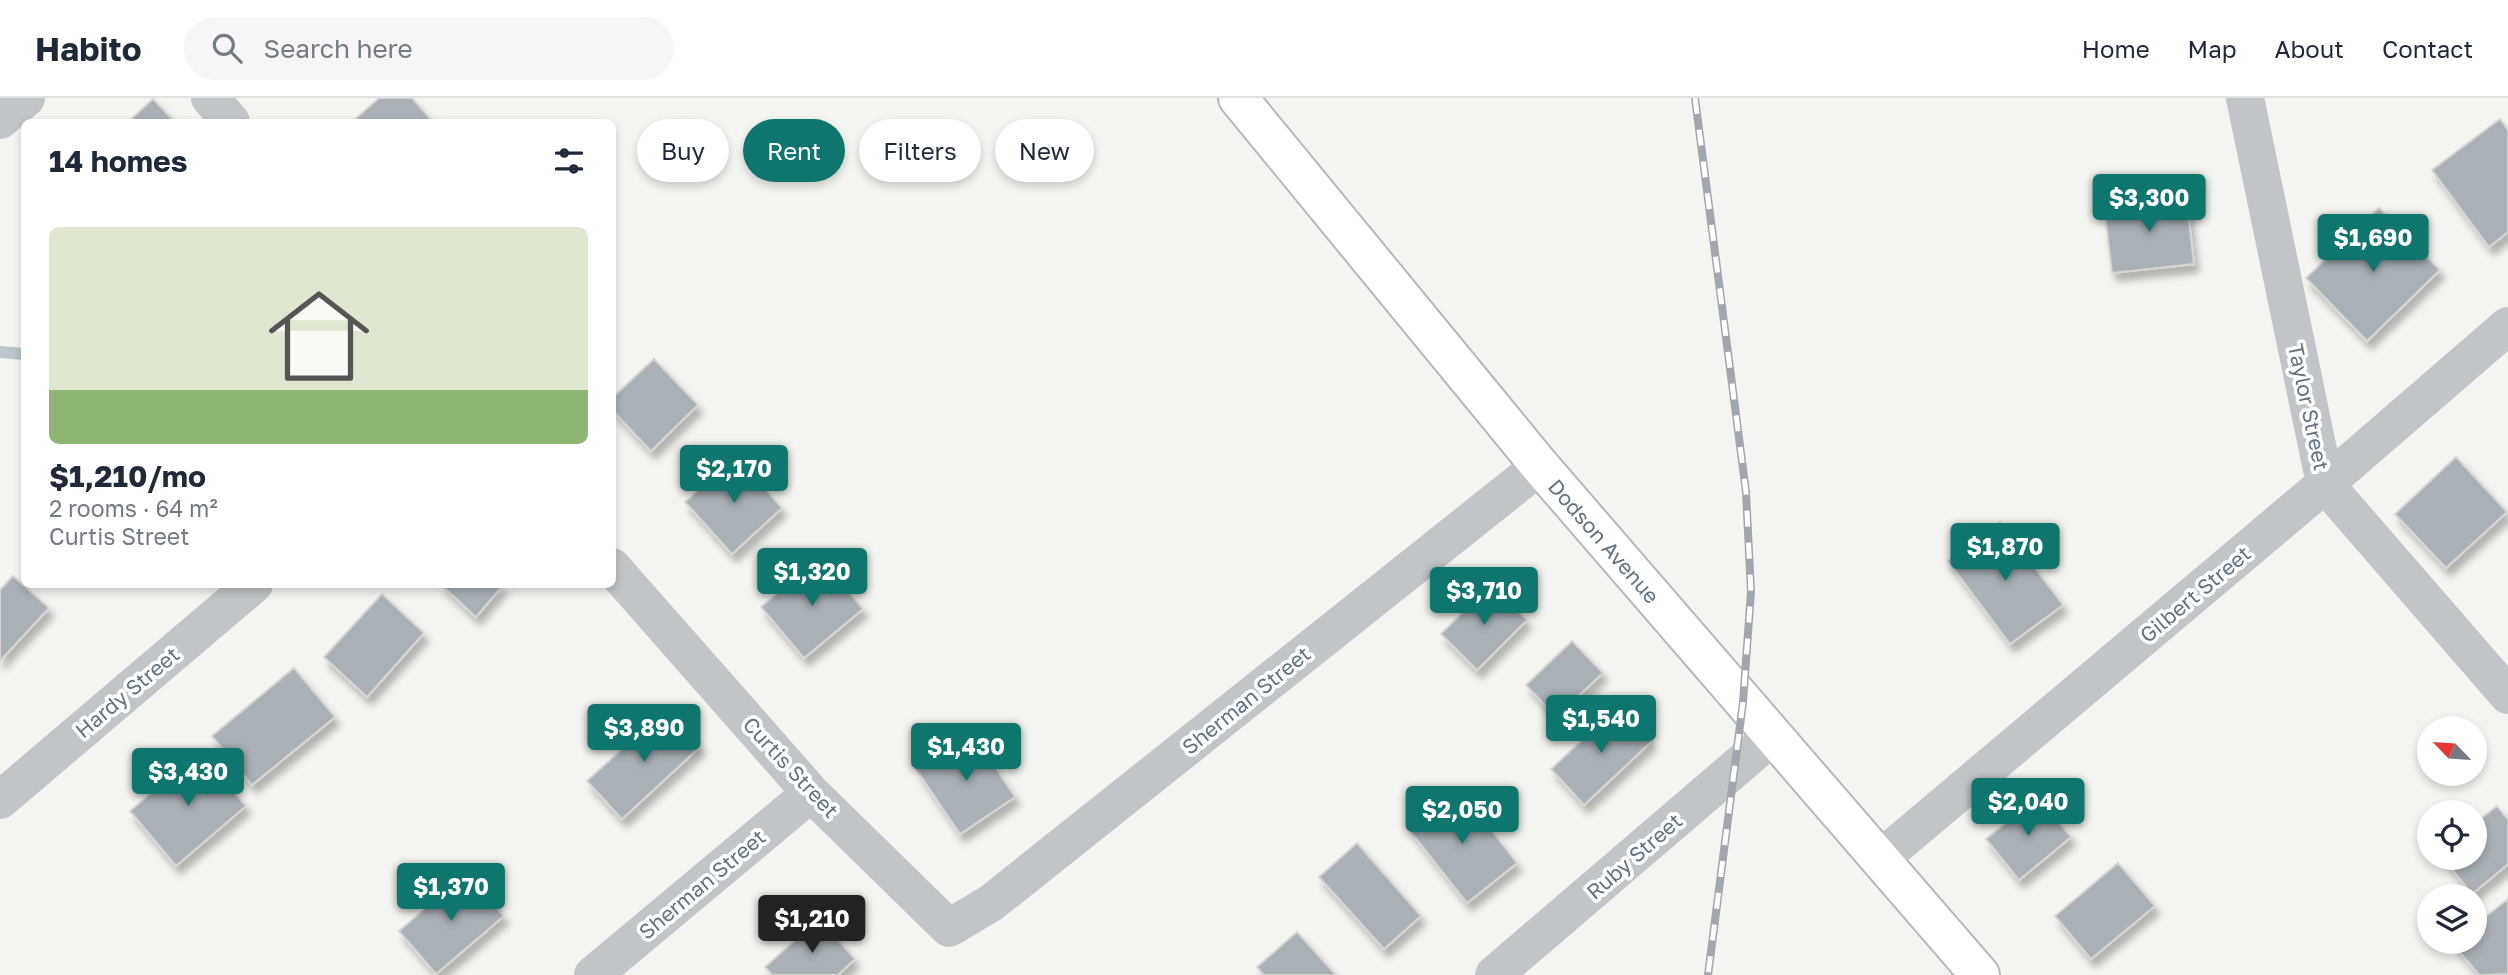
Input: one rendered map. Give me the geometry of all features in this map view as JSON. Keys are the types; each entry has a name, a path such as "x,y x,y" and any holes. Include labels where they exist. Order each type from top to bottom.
{"main road":[{"name":"Dodson Avenue","path":"1238,98 1540,466 1980,975"}],"street":[{"path":"0,120 26,98"},
{"path":"210,98 228,119"},
{"name":"Taylor Street","path":"2245,98 2325,484 2508,695"},
{"name":"Gilbert Street","path":"1880,859 2508,326"},
{"name":"Sherman Street","path":"949,928 991,904 1540,466"},
{"name":"Curtis Street","path":"616,572 811,793 949,928"},
{"name":"Hardy Street","path":"0,800 249,588"},
{"name":"Ruby Street","path":"1494,975 1773,736"},
{"name":"Sherman Street","path":"593,975 811,793"}],"building":[{"path":"379,98 412,98 430,119 355,119"},
{"path":"153,99 172,119 131,119"},
{"path":"2500,119 2508,130 2508,232 2489,247 2432,170"},
{"path":"2186,195 2194,264 2112,273 2104,205"},
{"path":"2379,208 2440,270 2367,341 2306,278"},
{"path":"654,359 698,405 651,451 616,414 616,394"},
{"path":"736,456 782,508 732,554 685,502"},
{"path":"2456,457 2507,512 2446,568 2395,514"},
{"path":"2000,522 2063,605 2010,644 1948,561"},
{"path":"820,557 863,609 804,658 761,607"},
{"path":"13,576 21,583 21,588 26,588 49,608 0,661 0,590"},
{"path":"1491,584 1527,620 1477,670 1441,634"},
{"path":"444,588 501,588 476,617"},
{"path":"382,594 424,633 367,697 324,657"},
{"path":"1572,641 1603,673 1556,717 1526,685"},
{"path":"294,668 335,717 252,785 212,736"},
{"path":"1619,706 1652,741 1584,805 1551,769"},
{"path":"667,708 701,746 622,819 587,781"},
{"path":"972,732 1015,797 960,834 916,769"},
{"path":"200,751 246,806 176,866 130,811"},
{"path":"1458,788 1517,863 1467,903 1408,828"},
{"path":"2038,797 2071,837 2019,880 1986,839"},
{"path":"2497,806 2508,820 2508,864 2484,884 2464,884 2453,870 2487,870 2487,814"},
{"path":"1357,843 1421,916 1384,949 1319,877"},
{"path":"2118,863 2155,906 2091,959 2055,916"},
{"path":"466,873 504,916 436,974 399,931"},
{"path":"2508,899 2508,974 2479,975 2461,954 2487,954 2487,916"},
{"path":"819,919 855,959 838,975 772,975 765,967"},
{"path":"1297,932 1336,975 1264,975 1257,967"}],"waterway":[{"path":"0,352 21,354"}],"railway":[{"path":"1695,98 1746,492 1751,592 1743,702 1708,975"}]}
